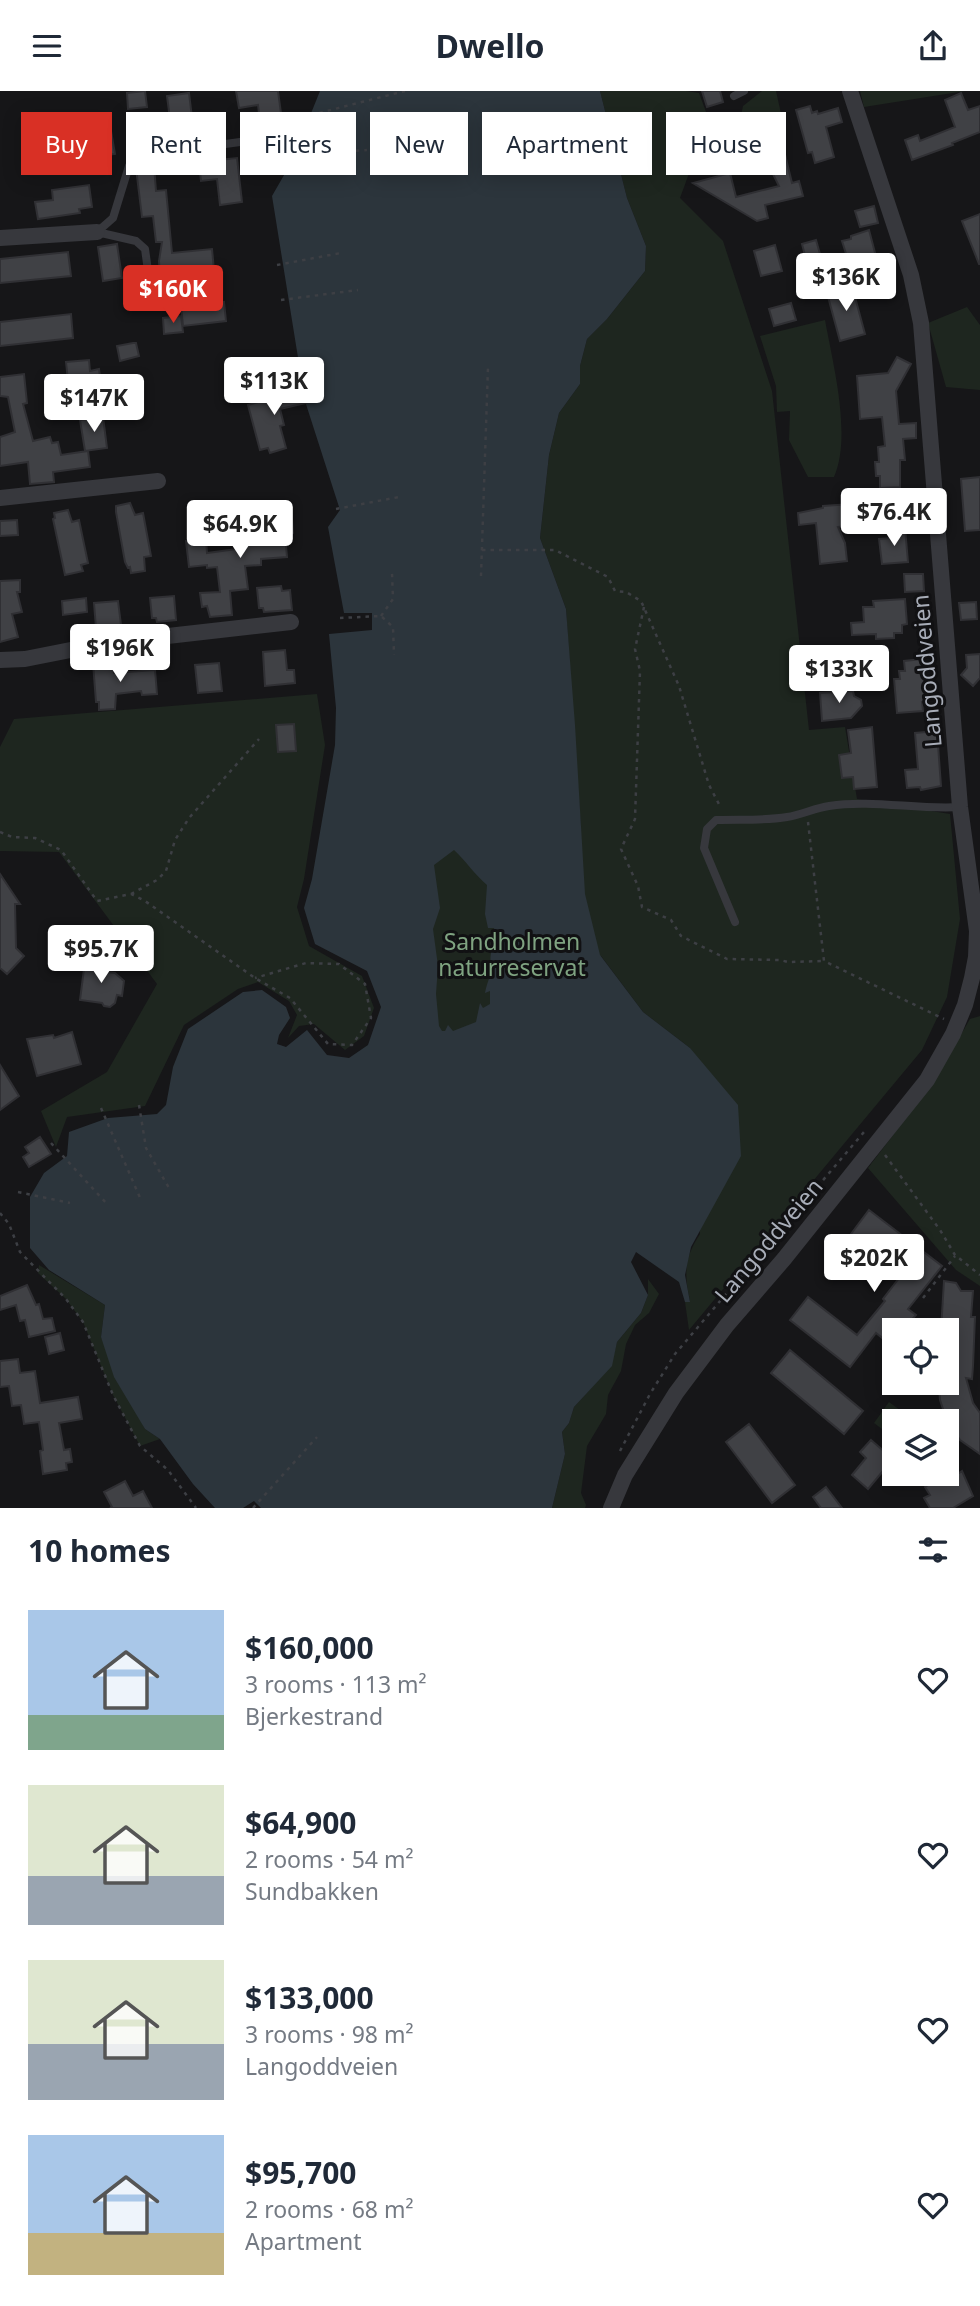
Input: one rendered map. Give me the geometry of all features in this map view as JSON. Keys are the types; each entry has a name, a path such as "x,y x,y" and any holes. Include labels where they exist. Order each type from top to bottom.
{"street":[{"name":"Langoddveien","path":"611,1508 625,1475 676,1393 727,1325 871,1152 927,1080 953,1034 973,1007 979,931 960,807 921,323 911,275 850,91"},
{"path":"0,238 97,232"},
{"path":"0,498 158,481"},
{"path":"0,660 25,659 106,643 291,622"}],"lane":[{"path":"734,96 744,91"},
{"path":"97,232 113,218 129,166 138,156 240,142"},
{"path":"97,232 136,241 145,249 149,278"},
{"path":"734,922 704,848 708,829 716,820 751,821 789,817 830,806 960,807"}],"path":[{"path":"323,112 405,91"},
{"path":"356,151 367,150"},
{"path":"277,265 341,253"},
{"path":"281,300 358,290"},
{"path":"481,576 488,367"},
{"path":"336,509 399,497"},
{"path":"482,550 555,550 608,577 615,591 626,592 641,601 679,686 709,785 727,820"},
{"path":"381,616 393,599 392,573"},
{"path":"644,607 635,649 639,671 635,820 621,849 638,886 642,907 671,920 681,936 727,958 780,960 788,963 824,961 946,1020 943,1028"},
{"path":"340,618 381,616 393,627 394,655"},
{"path":"0,832 12,837 35,838 61,850 97,901 131,894 157,880 166,871 175,840 189,818 258,740"},
{"path":"806,812 824,961"},
{"path":"131,894 145,901 254,978 290,998 328,1044 352,1045 371,1018 365,984 339,964 306,963 254,978"},
{"path":"139,1105 146,1148 169,1188"},
{"path":"101,1108 141,1200"},
{"path":"858,1139 867,1128"},
{"path":"51,1143 108,1205"},
{"path":"871,1152 886,1156 955,1255 980,1275"},
{"path":"18,1192 70,1203"},
{"path":"0,1213 9,1224 20,1252 66,1299 83,1322 113,1395 140,1445 168,1470 196,1508"},
{"path":"923,1298 955,1255"},
{"path":"253,1508 317,1437"}],"green space":[{"name":"Sandholmen naturreservat","path":"600,91 699,93 706,112 666,112 666,175 688,175 680,198 723,241 772,391 809,730 845,727 857,799 950,814 960,919 947,997 922,1050 689,1330 685,1302 690,1301 687,1266 700,1234 690,1048 643,1012 601,956 436,1140 430,740 581,830 566,609 540,538 549,455 559,413 580,384 580,366 587,339 607,319 645,271 646,246 627,198 621,175 652,175 652,112 605,112"},
{"path":"762,91 776,91 781,112 742,112 743,106"},
{"path":"860,91 965,91 864,107"},
{"path":"967,307 980,325 980,390 946,387 928,323"},
{"path":"825,320 839,400 839,460 834,477 808,477 789,440 790,411 777,412 776,386 760,336"},
{"path":"317,694 325,745 304,879 297,907 309,946 362,976 374,1008 364,1036 345,1050 314,1024 299,1026 288,1038 297,1015 289,1001 258,982 238,989 184,1025 145,1106 67,1117 56,1147 41,1111 107,1072 157,984 59,852 0,851 0,747 14,719"},
{"path":"980,1016 980,1286 956,1270 868,1168 934,1081 970,1019"},
{"path":"39,1265 105,1305 101,1337 145,1429 160,1439 140,1446 113,1395 83,1322 66,1299 38,1273"},
{"path":"648,1279 659,1294 649,1313 635,1325 626,1344 621,1371 608,1395 606,1414 587,1446 581,1493 585,1508 552,1508 565,1454 562,1432 569,1423 574,1407 611,1366 617,1342 641,1313 648,1295"},
{"path":"889,1402 899,1409 884,1409"},
{"path":"882,1412 882,1429 874,1423"}],"shaded area":[{"path":"320,91 600,91 605,112 482,112 482,175 621,175 627,198 646,246 645,271 607,319 587,339 580,366 580,384 559,413 549,455 540,538 566,609 585,894 600,955 643,1012 690,1048 738,1105 741,1156 691,1247 685,1275 690,1302 685,1302 679,1282 636,1252 631,1262 648,1295 641,1313 617,1342 612,1366 574,1407 569,1423 562,1432 565,1454 552,1508 261,1508 254,1501 243,1508 215,1508 193,1484 160,1439 145,1429 114,1377 101,1337 105,1305 49,1270 30,1248 30,1197 44,1173 67,1156 69,1132 108,1118 157,1114 166,1105 173,1067 188,1029 243,992 262,990 286,1007 290,1018 279,1035 277,1044 286,1047 307,1030 327,1055 349,1058 368,1045 381,1007 367,971 315,944 304,908 312,879 335,745 336,708 329,634 372,630 372,613 344,613 328,527 340,510 305,401 272,196 284,175 356,175 356,112 312,112","holes":["454,850 487,885 485,914 488,928 494,928 497,941 491,953 490,976 485,993 490,991 490,1004 483,1008 480,1003 476,1022 453,1031 448,1025 445,1031 442,1031 439,1026 436,994 438,966 433,929 440,908 434,865"]}],"building":[{"path":"145,91 147,107 128,109 127,93"},
{"path":"236,91 278,91 281,112 259,112 258,105 239,108"},
{"path":"702,91 720,91 723,102 707,107"},
{"path":"189,93 191,112 169,112 167,96"},
{"path":"961,93 968,110 980,106 980,132 912,160 905,140 918,135 920,141 955,127 945,100"},
{"path":"810,106 812,113 817,111 818,114 838,108 842,122 826,127 834,157 815,163 812,152 808,153 796,110"},
{"path":"237,158 242,202 220,205 217,179 201,181 200,175 226,175 226,159"},
{"path":"786,159 792,183 799,181 803,196 765,205 768,218 757,221 693,183 730,175 736,197 779,186 774,175 786,175"},
{"path":"137,175 155,175 156,191 166,190 172,253 212,249 214,270 200,271 204,305 224,302 226,321 183,326 178,275 160,277 162,242 156,242 153,216 142,217"},
{"path":"89,185 92,207 79,209 80,213 38,219 35,202 53,200 52,190"},
{"path":"874,206 878,223 860,227 855,211"},
{"path":"980,214 980,264 979,264 962,221"},
{"path":"869,230 883,283 868,286 862,259 849,263 842,241"},
{"path":"816,240 822,261 808,267 802,244"},
{"path":"117,244 122,278 103,281 98,247"},
{"path":"775,245 782,271 761,276 754,251"},
{"path":"68,252 71,276 0,283 0,259"},
{"path":"852,286 865,334 840,341 827,293"},
{"path":"791,303 796,320 774,326 769,309"},
{"path":"71,314 73,338 0,346 0,322"},
{"path":"181,316 183,332 164,334 163,318"},
{"path":"136,343 139,356 120,361 117,346"},
{"path":"897,357 911,364 896,391 899,424 916,423 916,438 903,439 905,460 900,460 900,487 880,488 880,476 876,476 875,462 879,462 878,447 885,446 882,417 860,419 857,376 888,373"},
{"path":"89,360 90,371 99,369 102,391 74,394 74,391 69,391 66,362"},
{"path":"24,374 27,403 23,404 33,441 50,437 52,443 58,442 61,455 88,451 90,467 53,472 54,482 30,484 28,462 0,466 0,437 15,432 8,397 0,396 0,377"},
{"path":"300,379 306,403 280,409 284,425 280,426 286,448 270,453 268,448 260,450 248,405 290,393 287,382"},
{"path":"103,417 107,448 85,451 80,420"},
{"path":"980,477 980,530 965,531 961,479"},
{"path":"130,503 135,515 143,513 151,556 144,557 145,571 131,573 125,562 116,512 116,506"},
{"path":"851,504 852,525 838,527 845,543 847,561 820,564 816,523 799,525 798,513 823,506"},
{"path":"291,506 293,533 285,534 287,557 261,559 261,565 245,566 248,589 230,591 232,615 210,617 207,606 202,607 200,593 220,592 217,567 189,567 186,541 206,539 207,553 244,548 244,543 262,541 262,535 270,535 268,508"},
{"path":"919,506 921,523 904,524 902,507"},
{"path":"68,510 72,522 79,520 88,563 81,565 83,571 65,575 53,519 54,513"},
{"path":"17,520 18,535 0,536 0,521"},
{"path":"905,528 908,562 882,564 879,539 892,538 891,529"},
{"path":"904,574 923,574 924,591 905,592"},
{"path":"20,580 20,592 17,592 22,612 12,614 18,637 0,642 0,581"},
{"path":"281,586 282,591 290,590 292,610 264,612 263,608 259,608 257,588"},
{"path":"174,596 176,620 157,622 156,618 152,618 150,598"},
{"path":"86,598 87,612 63,615 62,601"},
{"path":"905,599 907,624 902,625 902,633 894,633 894,638 876,639 876,634 852,635 851,623 864,622 863,607 874,607 873,601"},
{"path":"118,601 121,625 96,628 94,603"},
{"path":"976,602 977,619 961,620 959,603"},
{"path":"285,650 287,670 294,670 295,683 265,686 263,652"},
{"path":"980,654 980,678 973,686 961,675 967,668 966,655"},
{"path":"922,659 927,701 922,702 923,711 897,713 894,679 900,679 899,671 905,671 904,661"},
{"path":"113,661 114,673 155,670 157,694 142,695 141,691 116,694 115,709 99,710 93,663"},
{"path":"219,663 222,691 198,693 195,665"},
{"path":"853,691 854,696 861,700 862,706 851,718 822,721 820,693"},
{"path":"294,724 296,751 278,752 276,725"},
{"path":"872,727 877,787 854,789 853,777 842,778 839,755 851,753 848,730"},
{"path":"937,731 941,786 921,790 920,787 907,788 905,770 918,769 915,733"},
{"path":"0,874 20,904 15,904 16,948 24,956 7,974 0,968"},
{"path":"85,961 107,964 106,972 115,973 124,981 122,996 117,995 115,1003 110,1007 80,1000"},
{"path":"72,1032 81,1064 37,1076 27,1039 53,1035 54,1038"},
{"path":"0,1065 19,1096 0,1110"},
{"path":"40,1137 51,1154 29,1167 23,1157 29,1153 25,1147"},
{"path":"869,1210 942,1266 908,1309 916,1315 913,1318 882,1318 882,1338 876,1333 850,1367 790,1320 808,1297 857,1335 885,1301 883,1299 903,1273 851,1234"},
{"path":"944,1281 956,1283 961,1291 973,1291 971,1317 975,1317 972,1379 966,1378 973,1403 980,1413 980,1454 959,1439 959,1409 943,1409 940,1400 940,1395 959,1395 959,1318 942,1318"},
{"path":"27,1285 36,1305 39,1304 43,1319 52,1318 55,1331 29,1337 25,1320 20,1321 16,1305 0,1310 0,1296"},
{"path":"60,1333 64,1350 49,1354 45,1337"},
{"path":"790,1350 863,1411 844,1434 771,1373"},
{"path":"18,1359 20,1373 35,1371 40,1403 78,1397 82,1419 59,1423 64,1450 70,1449 72,1462 66,1463 67,1470 43,1474 39,1422 24,1424 21,1405 12,1406 9,1386 0,1387 0,1361"},
{"path":"749,1424 795,1485 772,1503 726,1442"},
{"path":"871,1440 882,1450 882,1472 868,1489 852,1475 866,1458 860,1452"},
{"path":"962,1471 973,1496 953,1508 930,1508 924,1498 930,1495 925,1487 959,1486 959,1473"},
{"path":"125,1481 133,1496 143,1491 152,1508 110,1508 112,1507 104,1492"},
{"path":"826,1487 842,1508 821,1508 813,1497"}]}
